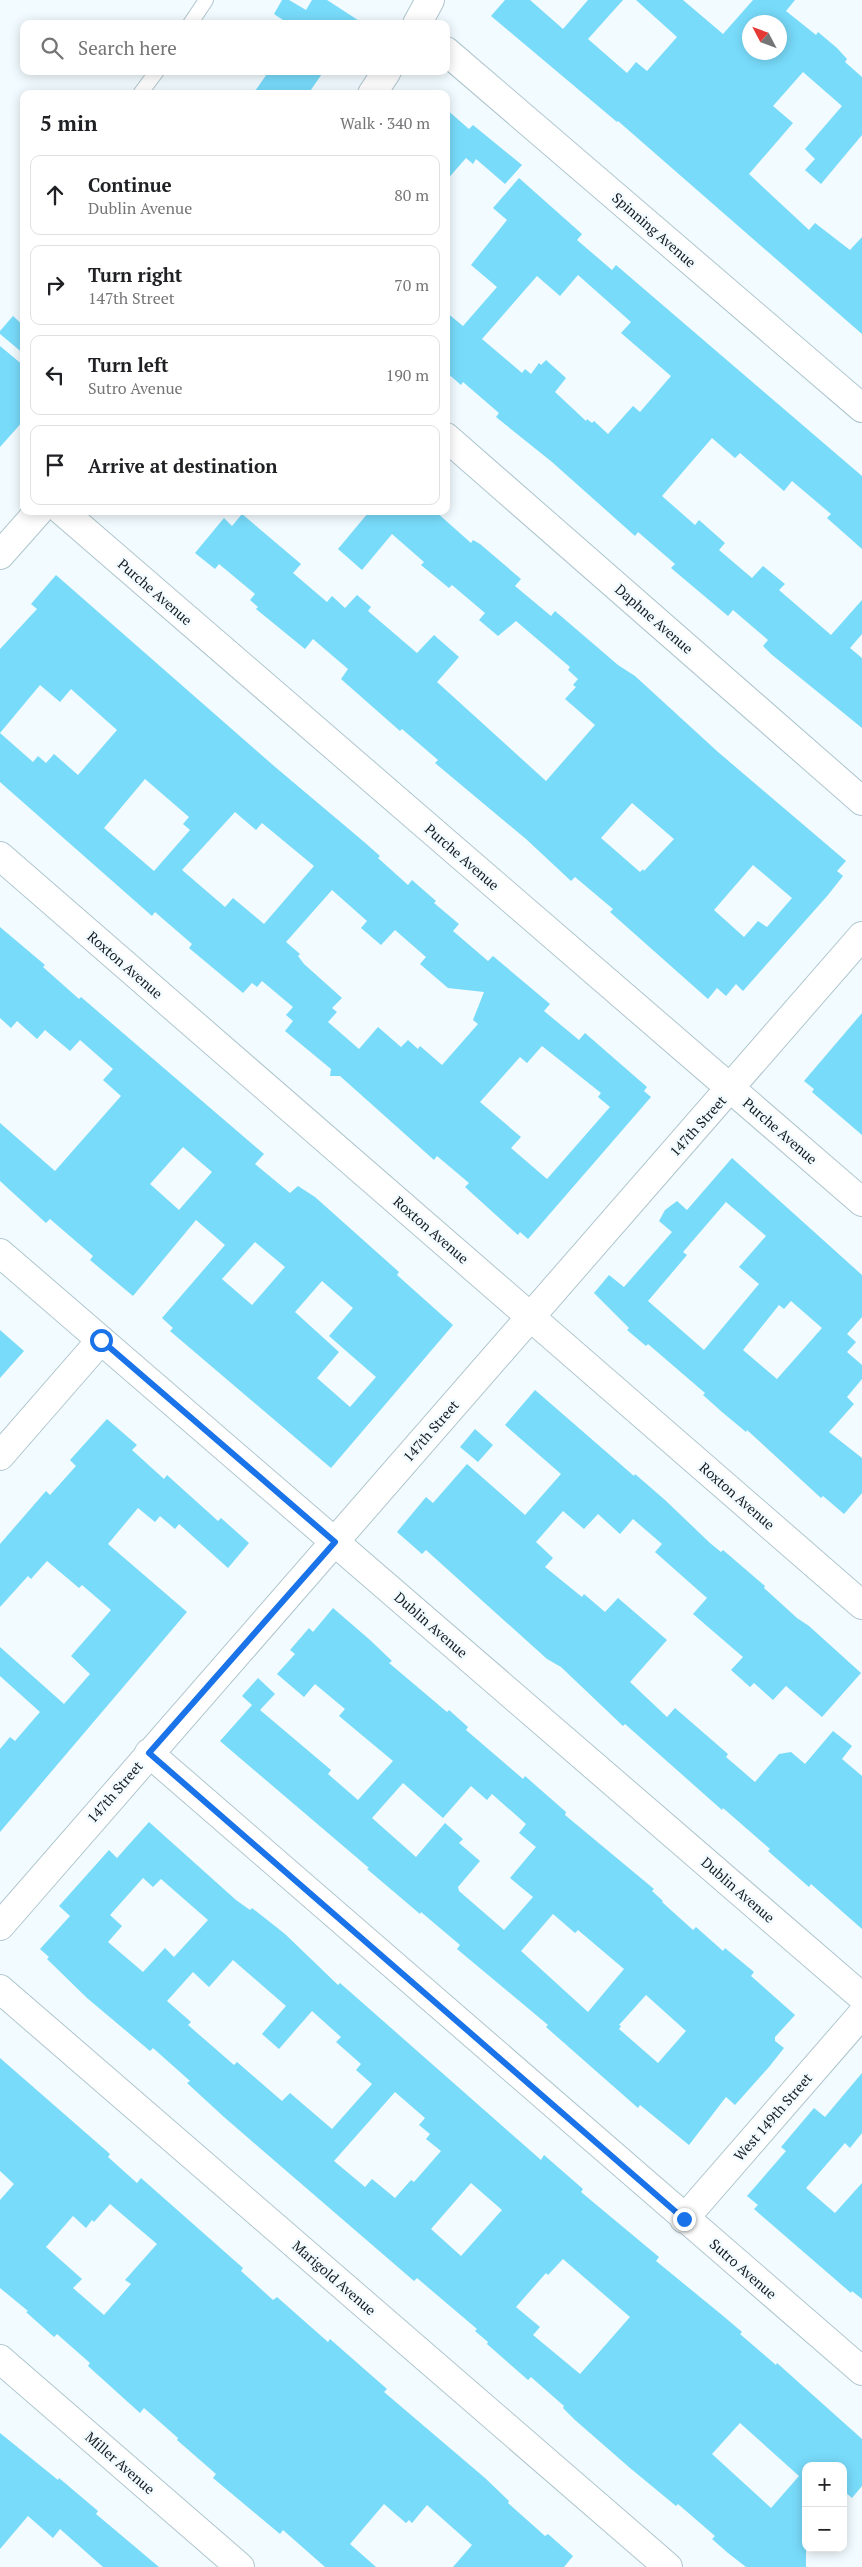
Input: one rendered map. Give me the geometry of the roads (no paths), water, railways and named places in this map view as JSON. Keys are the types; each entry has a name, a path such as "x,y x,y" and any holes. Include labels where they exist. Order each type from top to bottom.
{"street":[{"path":"419,20 430,0"},
{"name":"Spinning Avenue","path":"450,54 862,408"},
{"path":"375,90 384,75"},
{"name":"Daphne Avenue","path":"450,440 862,800"},
{"path":"0,555 35,515"},
{"name":"Purche Avenue","path":"67,515 862,1202"},
{"name":"Roxton Avenue","path":"0,856 862,1605"},
{"name":"147th Street","path":"0,1926 530,1316 731,1089 862,936"},
{"name":"Dublin Avenue","path":"0,1253 862,1997"},
{"path":"0,1456 101,1340"},
{"name":"Sutro Avenue","path":"149,1753 684,2219 862,2371"},
{"name":"Marigold Avenue","path":"0,1990 668,2567"},
{"name":"West 149th Street","path":"684,2219 862,2014"},
{"name":"Miller Avenue","path":"0,2359 240,2567"}],"lane":[{"path":"193,20 206,0"},
{"path":"143,90 154,75"}]}
